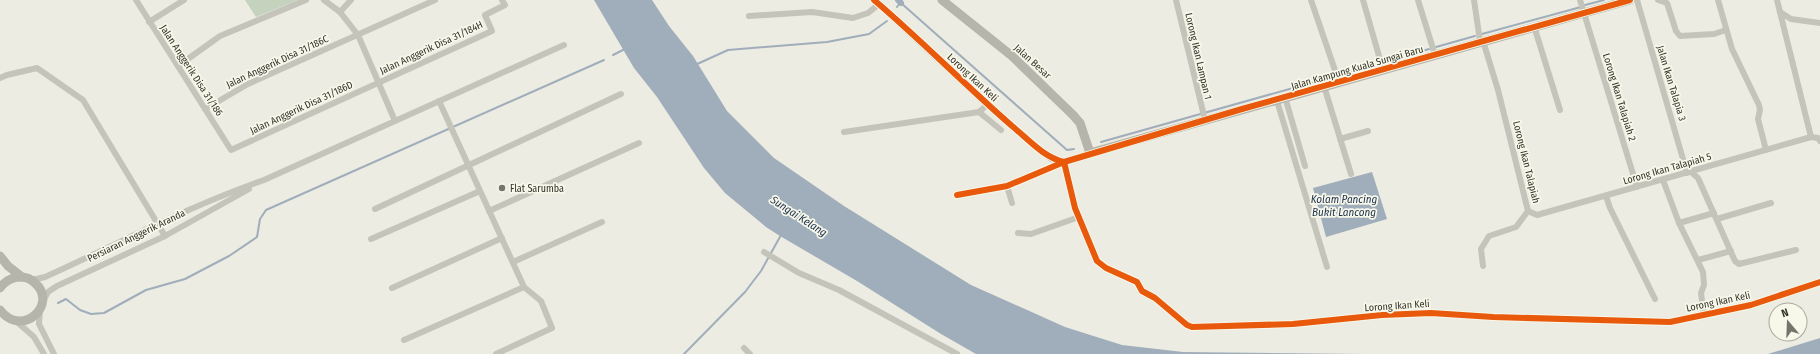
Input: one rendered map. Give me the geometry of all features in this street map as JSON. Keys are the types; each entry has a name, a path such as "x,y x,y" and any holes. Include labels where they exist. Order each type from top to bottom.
{"street":[{"name":"Jalan Anggerik Disa 31/186","path":"136,0 231,150"},
{"path":"149,22 184,0"},
{"path":"178,66 220,36 306,0"},
{"path":"324,0 340,12 358,35 395,121"},
{"path":"340,12 351,0"},
{"path":"413,10 422,0"},
{"name":"Jalan Anggerik Disa 31/186C","path":"205,109 248,84 435,0"},
{"name":"Jalan Anggerik Disa 31/184H","path":"379,82 492,30 484,15 505,5 502,0"},
{"name":"Jalan Besar","path":"942,0 1012,56 1073,115 1080,123 1090,153"},
{"name":"Lorong Ikan Lampan 1","path":"1176,0 1203,115"},
{"path":"1311,0 1339,82"},
{"path":"1363,0 1383,70"},
{"path":"1418,0 1435,55"},
{"name":"Lorong Ikan Talapiah","path":"1474,0 1482,41 1498,90 1528,211 1516,227 1489,236 1481,249 1483,266"},
{"name":"Lorong Ikan Talapiah 2","path":"1580,0 1637,188"},
{"name":"Jalan Kampung Kuala Sungai Baru","path":"1090,153 1203,115 1281,99 1630,0"},
{"name":"Jalan Ikan Talapia 3","path":"1637,0 1689,173 1698,178 1735,261 1738,264 1743,264 1796,250"},
{"path":"1658,0 1668,4 1676,31 1680,36 1714,34 1726,30"},
{"path":"1718,0 1732,49 1759,105 1760,110 1758,119 1766,150"},
{"path":"1777,0 1811,137 1818,138 1820,141"},
{"path":"749,16 812,12 854,18 868,13 876,2"},
{"name":"Lorong Ikan Keli","path":"876,2 987,105 1051,159 1064,162 1075,208 1097,261 1106,268 1137,282 1142,291 1155,298 1187,325 1192,327 1293,324 1382,315 1431,313 1493,317 1670,322 1751,305 1820,282"},
{"path":"1780,12 1791,19 1820,23"},
{"path":"1534,26 1560,110"},
{"name":"Persiaran Anggerik Aranda","path":"32,280 45,277 158,224 235,190 264,180 564,45"},
{"path":"0,78 37,68 83,100 165,236"},
{"name":"Jalan Anggerik Disa 31/186D","path":"231,150 379,82"},
{"path":"1324,86 1351,174"},
{"path":"375,209 620,94"},
{"path":"1281,99 1305,166"},
{"path":"1281,99 1327,267"},
{"path":"439,101 524,286 541,301 552,328 496,354"},
{"path":"844,132 979,112 987,105"},
{"path":"979,112 1001,130"},
{"path":"1340,139 1368,131"},
{"name":"Lorong Ikan Talapiah 5","path":"1528,211 1536,215 1637,188 1811,137"},
{"path":"489,211 639,142"},
{"path":"957,195 1007,186 1064,162 1090,153"},
{"name":"Persiaran Anggerik Aranda","path":"41,305 48,292 57,286 165,236 264,180"},
{"path":"1663,180 1679,223 1703,272 1704,285 1701,293 1704,316"},
{"path":"1007,186 1012,203"},
{"path":"370,239 480,191"},
{"path":"1606,196 1610,208 1655,299"},
{"path":"1679,223 1771,203"},
{"path":"1018,233 1031,234 1079,217"},
{"path":"513,262 602,222"},
{"path":"392,288 502,238"},
{"path":"1698,260 1731,251"},
{"path":"764,252 799,273 839,290 958,354"},
{"path":"0,256 8,266 22,277 32,280 40,289 41,305 39,324 54,354"},
{"path":"0,288 8,280 22,277"},
{"path":"404,340 524,286"},
{"path":"16,321 30,319 41,305"},
{"path":"1,314 16,321 34,337 44,354"},
{"path":"744,348 750,354"}],"green space":[{"path":"245,0 298,0 256,17"}],"water":[{"name":"Sungai Kelang","path":"594,0 652,0 669,26 693,56 727,111 774,158 844,206 971,285 1065,327 1122,345 1183,352 1365,354 976,354 780,236 766,227 725,193 704,168 657,97 634,68"},
{"name":"Kolam Pancing Bukit Lancong","path":"1372,172 1387,219 1326,237 1313,188"},
{"path":"1820,338 1820,354 1768,354 1808,342"}],"waterway":[{"path":"898,0 901,3"},
{"path":"897,7 902,0"},
{"path":"1585,5 1604,0"},
{"path":"901,3 1067,150 1074,149"},
{"path":"1482,34 1581,7"},
{"path":"695,65 728,50 827,42 869,34 887,21"},
{"path":"1436,47 1475,36"},
{"path":"613,55 625,49"},
{"path":"1409,55 1429,49"},
{"path":"58,303 66,299 80,310 91,314 104,313 146,290 185,279 229,256 257,237 260,219 266,210 604,60"},
{"path":"1338,75 1354,71"},
{"path":"1101,142 1332,77"},
{"path":"684,354 745,292 761,271 781,235"}],"cycle path":[{"path":"874,0 1030,142 1049,156 1064,162 1242,109 1630,0"},
{"path":"957,195 1007,186 1064,162 1075,208 1097,261 1106,268 1137,282 1142,291 1155,298 1187,325 1192,327 1293,324 1382,315 1431,313 1493,317 1670,322 1751,305 1820,282"}],"place":[{"name":"Flat Sarumba","path":"502,188"}]}
